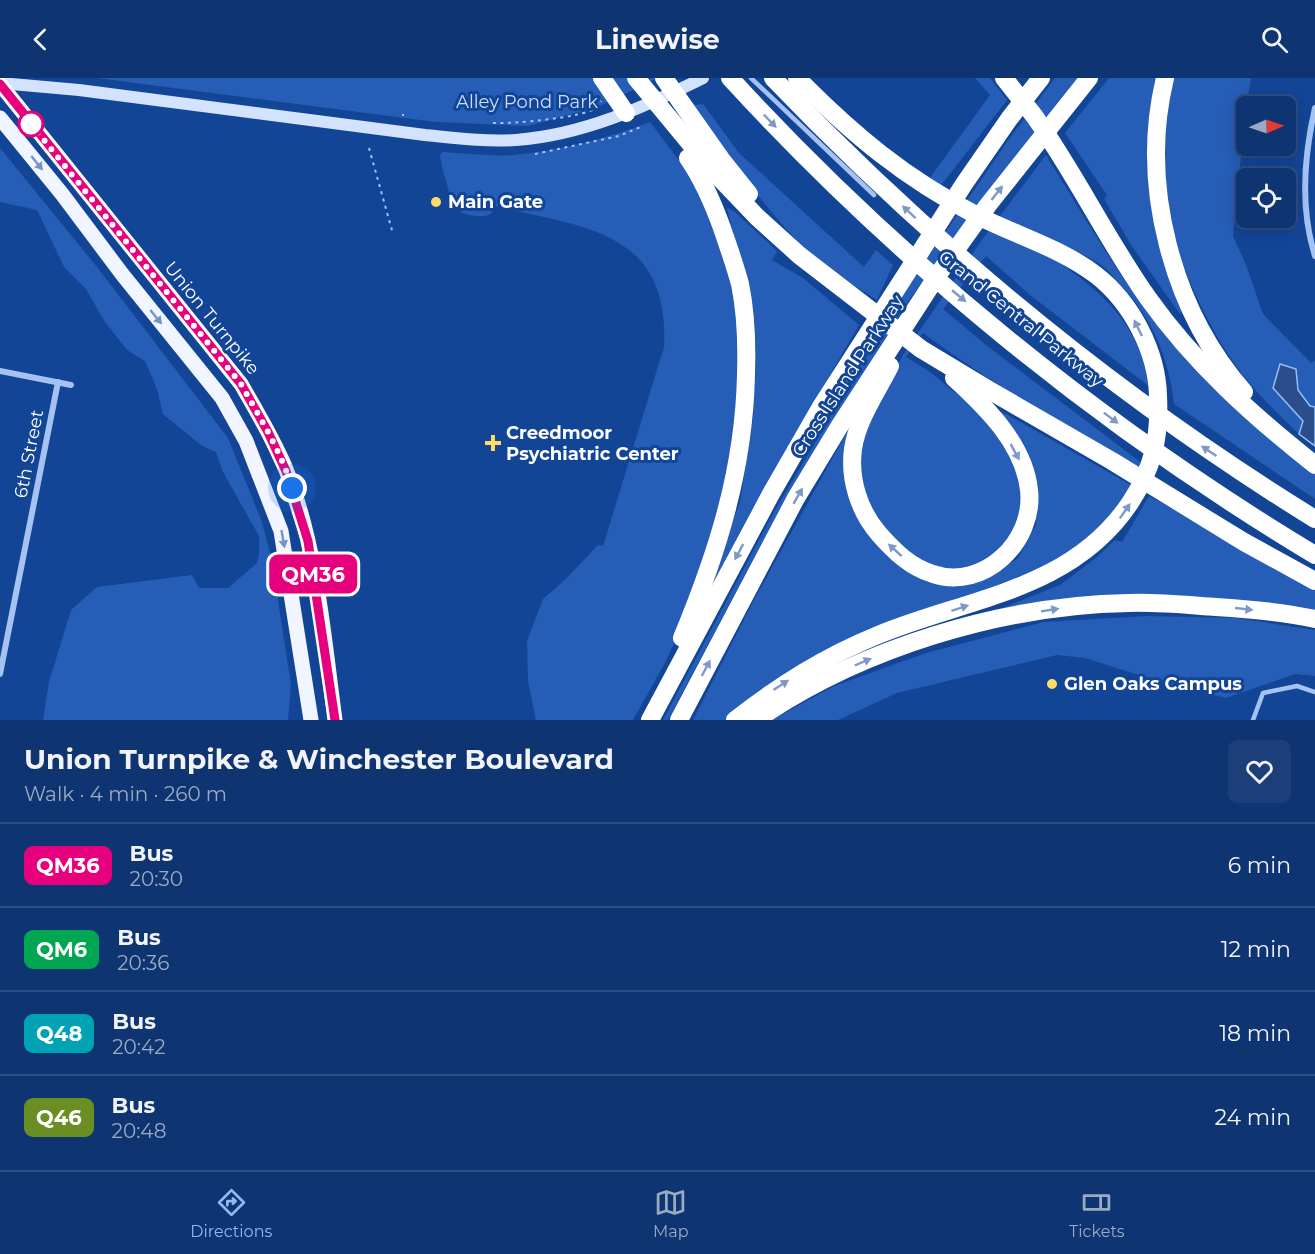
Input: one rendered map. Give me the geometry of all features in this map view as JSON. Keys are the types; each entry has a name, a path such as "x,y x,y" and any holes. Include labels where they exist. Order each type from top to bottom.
{"highway":[{"path":"602,78 626,113"},
{"path":"634,78 712,169 774,232 845,291 985,397 1113,461 1244,542 1315,581"},
{"path":"645,720 688,624 718,543 731,499 745,405 745,324 740,284 728,245 712,169 664,78"},
{"name":"Grand Central Parkway","path":"730,78 790,142 886,234 1055,376 1109,417 1241,509 1315,555"},
{"name":"Grand Central Parkway","path":"773,78 863,170 957,256 1006,297 1185,434 1315,519"},
{"path":"735,720 779,686 823,660 878,634 1006,592 1050,574 1089,549 1120,519 1141,486 1154,455 1159,422 1158,386 1149,351 1136,321 1118,296 1097,276 1070,258 976,215 925,186 879,155 824,106 797,78"},
{"path":"1004,78 1035,117 1149,300 1222,385 1269,429 1315,464"},
{"name":"Cross Island Parkway","path":"650,720 772,492 822,405 918,255 1039,78"},
{"name":"Cross Island Parkway","path":"679,720 796,498 839,427 937,276 988,205 1089,78"},
{"path":"1165,78 1158,126 1157,169 1161,210 1171,258 1185,299 1204,337 1231,378 1273,426 1315,464"},
{"path":"937,276 858,427 853,449 852,475 858,502 872,526 890,547 909,563 933,575 956,578 980,572 1000,561 1018,541 1027,518 1029,490 1020,460 985,397"},
{"path":"756,720 782,702 829,677 886,652 944,633 1007,617 1070,607 1129,603 1245,609 1315,620"}],"main road":[{"path":"0,83 79,90 354,127 480,140 516,140 554,135 593,126 703,78"},
{"name":"Union Turnpike","path":"0,83 241,384 268,432 286,471 308,541 334,720"},
{"path":"0,118 222,398 246,441 281,531 311,720"},
{"path":"328,668 342,720"},
{"path":"302,720 305,674"}],"street":[{"path":"1315,108 1305,166 1308,219 1315,256"},
{"path":"0,371 71,385"},
{"name":"6th Street","path":"0,674 58,382"}],"lane":[{"path":"751,78 874,195"},
{"path":"1253,720 1263,693 1297,686 1315,692"}],"path":[{"path":"493,123 522,123 590,111 597,108 602,99"},
{"path":"535,154 620,136 643,126"},
{"path":"369,148 393,234"}],"green space":[{"name":"Alley Pond Park","path":"97,78 658,78 598,107 528,126 436,122"},
{"path":"975,78 990,78 1007,100 939,188 927,182 990,95"},
{"path":"1055,78 1077,78 1000,176 909,300 779,511 668,720 663,720 775,510 903,294 1009,139"},
{"path":"1109,78 1162,78 1153,141 1184,306 1180,314 1133,248 1104,199 1107,195 1065,133"},
{"path":"1172,78 1251,78 1248,96 1236,96 1236,156 1241,156 1240,168 1236,168 1233,236 1263,314 1311,363 1315,360 1315,407 1310,406 1298,390 1291,407 1303,421 1299,434 1272,408 1239,370 1220,342 1198,300 1179,254 1167,208 1163,173 1165,132"},
{"path":"703,104 739,153 864,267 876,250 893,265 877,300 818,261 783,226 752,187 694,105"},
{"path":"650,122 687,171 713,221 737,300 742,378 730,487 702,581 665,663 633,720 536,720 528,681 527,641 543,599 567,578 598,545 603,546 664,347 662,308 653,279 637,257 615,240 559,220 494,206 487,216 473,216 461,212 453,204 440,155 443,152 504,155 547,151 599,139"},
{"path":"0,148 97,267 228,438 262,522 272,561 291,685 288,720 43,720 49,682 71,610 97,587 192,575 199,588 228,588 257,563 259,536 223,472 216,452 202,446 163,414 157,389 145,361 127,350 105,322 86,289 64,267 37,210 0,202"},
{"path":"1046,155 1121,274 1172,341 1239,412 1315,473 1315,499 1174,404 1168,369 1156,337 1139,307 1104,267 1067,246 1060,263 1095,290 1120,317 1139,348 1154,390 1030,295 986,256 943,309 986,345 1143,464 1140,469 1002,387 923,333 906,357 930,372 980,413 1009,448 1023,485 1019,527 996,558 958,571 924,563 890,539 866,499 858,456 869,418 903,355 981,241"},
{"path":"727,208 734,211 777,251 772,260 803,278 859,325 745,522 711,587 708,587 740,502 753,418 756,365 748,294"},
{"path":"1001,411 1131,485 1108,521 1054,563 1000,587 903,619 728,720 693,720 755,598 852,423 867,532 888,557 922,579 957,583 991,577 1018,558 1036,525 1038,487 1025,449"},
{"path":"1149,496 1315,586 1315,615 1194,601 967,622 1060,585 1115,540 1122,542"},
{"path":"1147,616 1236,618 1315,630 1315,676 1295,674 1226,698 1167,684 1085,658 1057,655 897,693 838,720 772,720 834,686 926,653 1044,622"}],"shaded area":[{"path":"1280,364 1296,369 1298,390 1310,406 1315,407 1315,446 1299,434 1303,421 1273,388"}],"bus line":[{"name":"QM36","path":"0,84 241,384 268,432 286,471 308,541 335,720"}],"place":[{"name":"Main Gate","path":"436,202"},
{"name":"Creedmoor Psychiatric Center","path":"493,443"},
{"name":"Glen Oaks Campus","path":"1052,684"}],"route":[{"path":"31,124 241,384 268,432 292,488"}]}
